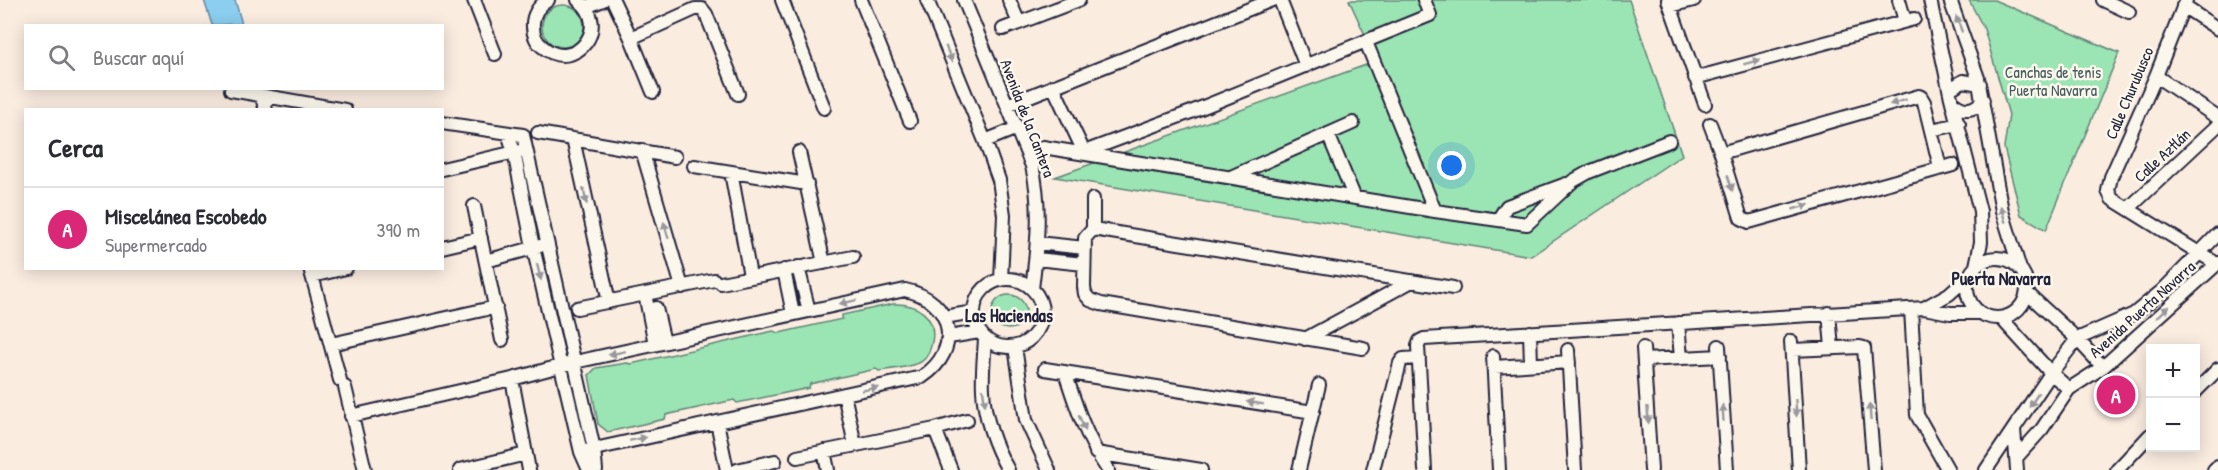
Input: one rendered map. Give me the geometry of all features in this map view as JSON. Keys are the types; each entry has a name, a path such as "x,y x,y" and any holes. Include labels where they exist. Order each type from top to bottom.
{"street":[{"path":"474,0 495,54"},
{"path":"548,0 537,9 533,18 533,28 535,38 541,46 559,55 578,51 590,35 592,26 590,16 582,4 603,0"},
{"path":"613,0 652,92"},
{"path":"782,0 824,108"},
{"path":"861,0 910,121"},
{"path":"927,0 986,141 999,180 1004,215 1001,280"},
{"name":"Avenida de la Cantera","path":"964,0 1032,166 1037,189 1039,219 1032,288"},
{"path":"1009,0 1018,23"},
{"path":"1003,30 1079,0"},
{"path":"1007,105 1272,0"},
{"path":"1280,0 1306,66"},
{"path":"1084,152 1191,112 1430,15 1424,0"},
{"path":"1694,0 1669,3 1705,104"},
{"path":"1695,78 1909,20 1899,0"},
{"path":"1930,0 1980,211 1981,242 1966,286 1968,297 1972,306 1979,313 1988,317 2001,318 2013,314 2022,305 2026,293 2026,281 2002,211 1980,84 1950,0"},
{"path":"2103,0 2129,12"},
{"path":"2185,3 2218,29"},
{"name":"Calle Churubusco","path":"2128,208 2112,199 2108,191 2111,177 2156,76 2185,3"},
{"path":"631,38 695,9 702,9 738,94"},
{"path":"1366,42 1435,211"},
{"path":"2156,76 2218,118"},
{"path":"1950,89 1963,81 1980,84"},
{"path":"1053,86 1084,152"},
{"path":"231,90 334,108"},
{"path":"261,95 265,108"},
{"path":"1721,153 1919,96 1923,99 1940,167"},
{"path":"1953,103 1969,110 1983,100"},
{"path":"444,123 508,133 520,151 535,189 594,448 596,470"},
{"path":"1231,176 1353,123"},
{"path":"1710,124 1741,218 1749,222 1953,165"},
{"path":"1930,130 1959,124"},
{"name":"Calle Aztlán","path":"2128,208 2218,125"},
{"path":"986,141 1017,128"},
{"path":"538,133 675,157"},
{"path":"1328,134 1354,196"},
{"path":"573,139 609,302"},
{"path":"1499,218 1507,206 1669,141"},
{"path":"1043,147 1527,224 1573,181"},
{"path":"642,150 682,286"},
{"path":"444,169 520,151"},
{"path":"520,151 522,192 532,247 581,452 589,470"},
{"path":"799,152 824,263"},
{"path":"694,166 807,184"},
{"path":"731,172 750,276"},
{"path":"522,192 535,189"},
{"path":"1094,199 1093,229 1087,235 1084,264 1085,294 1090,300 1101,304 1363,348"},
{"path":"474,206 502,340"},
{"path":"2128,208 2217,263"},
{"path":"1093,229 1453,288"},
{"name":"Avenida Puerta Navarra","path":"1986,470 2051,372 2077,339 2134,314 2162,291 2218,234"},
{"path":"444,247 481,238"},
{"path":"1037,243 1085,248"},
{"path":"486,261 548,244"},
{"path":"578,308 682,286 718,282 853,257"},
{"path":"1917,308 1949,294 1986,260 1999,258 2011,261 2020,269"},
{"path":"1036,259 1084,264"},
{"name":"Avenida Puerta Navarra","path":"2017,464 2069,388 2103,366 2217,263"},
{"path":"798,267 809,310"},
{"path":"328,270 311,272 365,470"},
{"path":"784,270 793,314"},
{"path":"1001,280 1018,280 1032,288 1039,297 1042,307 1040,328 1034,337 1015,347 1004,347 994,344 982,335 974,320 974,312 982,290 1001,280"},
{"path":"1305,339 1412,281"},
{"path":"351,416 575,362 905,290 924,295 935,303 944,317 948,338 945,351 932,371 922,377 581,452"},
{"path":"2026,293 2103,366"},
{"path":"649,294 660,343"},
{"path":"331,344 496,307"},
{"path":"1917,308 1917,415 1948,470"},
{"path":"1425,470 1418,346 1424,339 1917,308 1950,313 1979,313"},
{"path":"944,317 974,312"},
{"path":"1829,313 1832,348"},
{"path":"2001,318 2069,388"},
{"path":"1678,323 1681,358"},
{"path":"1530,332 1531,364"},
{"path":"948,338 982,335"},
{"path":"982,335 983,391 992,433 1008,470"},
{"path":"1799,470 1791,345 1864,348 1874,470"},
{"path":"1015,347 1026,420 1049,470"},
{"path":"1651,470 1644,354 1681,358 1720,351 1727,470"},
{"path":"1499,470 1493,361 1531,364 1568,356 1575,470"},
{"path":"1373,470 1400,363 1408,357 1419,358"},
{"path":"1045,369 1313,412"},
{"path":"2200,387 2218,369"},
{"path":"1065,372 1077,412 1096,453 1108,470"},
{"path":"512,379 529,470"},
{"path":"1299,470 1319,385"},
{"path":"844,394 855,445"},
{"path":"797,457 935,429 967,420"},
{"path":"717,422 727,470"},
{"path":"935,429 951,470"},
{"path":"2014,429 2017,464"},
{"path":"2117,470 2146,440"},
{"path":"824,451 828,470"},
{"path":"1096,453 1201,470"},
{"path":"460,470 526,454"},
{"path":"745,469 775,461"},
{"path":"2214,470 2218,466"}],"green space":[{"path":"1349,0 1629,0 1682,155 1531,256 1055,177 1377,61"},
{"name":"Canchas de tenis Puerta Navarra","path":"1969,0 1994,0 2119,53 2046,230 2021,215 2004,148 2009,115 1984,29"},
{"path":"563,5 578,11 584,26 578,41 563,47 548,41 542,26 548,11"},
{"path":"1009,295 1021,300 1026,312 1021,324 1009,329 997,324 992,312 997,300"},
{"path":"893,304 910,306 928,318 933,333 932,342 927,356 921,362 900,368 879,371 876,369 810,384 809,388 737,403 734,400 666,415 665,419 608,432 598,424 589,375 596,368 631,364 773,331 779,333 842,319 842,315"}],"water":[{"path":"204,0 235,0 242,24 212,24"}],"place":[{"name":"Miscelánea Escobedo","path":"2116,395"}],"district":[{"name":"Puerta Navarra","path":"2001,278"},
{"name":"Las Haciendas","path":"1009,315"}]}
